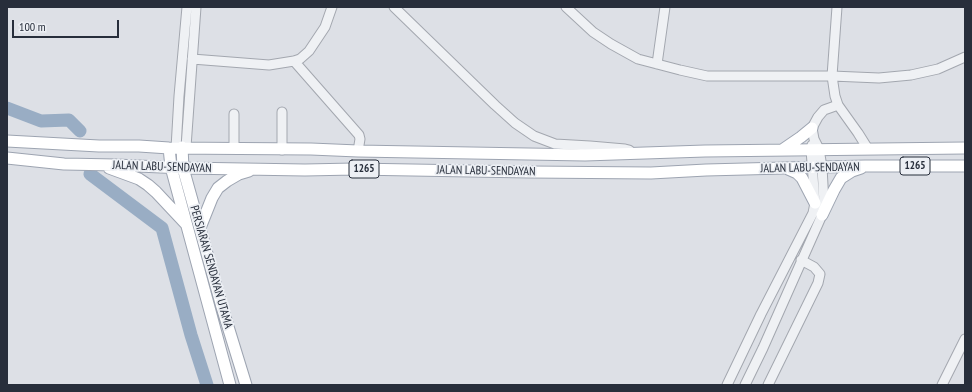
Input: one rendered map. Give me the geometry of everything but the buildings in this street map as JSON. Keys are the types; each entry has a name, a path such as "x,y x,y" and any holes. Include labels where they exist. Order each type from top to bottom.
{"main road":[{"path":"782,150 801,138 812,128"},
{"name":"JALAN LABU-SENDAYAN","path":"7,141 99,146 282,150 312,149 358,152 585,155 782,150 814,146 868,149 965,148"},
{"name":"PERSIARAN SENDAYAN UTAMA","path":"178,147 171,168 188,226 223,364 230,385"},
{"name":"PERSIARAN SENDAYAN UTAMA","path":"178,147 222,307 246,385"},
{"name":"JALAN LABU-SENDAYAN","path":"7,158 64,164 171,168 305,170 354,168 589,173 651,173 706,170 865,166 965,166"},
{"path":"98,165 139,179 156,192 188,226"},
{"path":"822,215 841,178 852,171 865,166"},
{"path":"784,168 792,170 802,178 815,203"},
{"path":"200,228 212,198 218,188 239,174 257,169"}],"street":[{"path":"178,147 179,96 188,7"},
{"path":"178,147 192,59 196,7"},
{"path":"192,59 268,65 300,59 309,51 325,27 332,7"},
{"path":"394,7 494,105 515,123 534,136 555,144 627,149 633,154"},
{"path":"566,7 593,32 638,59 707,76 832,76 879,78 911,76 938,69 965,57"},
{"path":"657,64 665,7"},
{"path":"837,7 832,76 835,96 838,105 868,149"},
{"path":"294,61 359,136 358,152"},
{"path":"728,383 734,379 742,382 744,385 763,348 822,215 824,203 817,167 812,128 824,110 838,105"},
{"path":"282,112 282,150"},
{"path":"234,114 234,148"},
{"path":"728,383 813,213 817,167"},
{"path":"768,385 818,283 820,274 802,260"},
{"path":"942,385 965,339"},
{"path":"748,341 763,348"}],"waterway":[{"path":"7,108 41,121 69,120 80,131"},
{"path":"90,174 162,228 191,335 207,385"}]}
